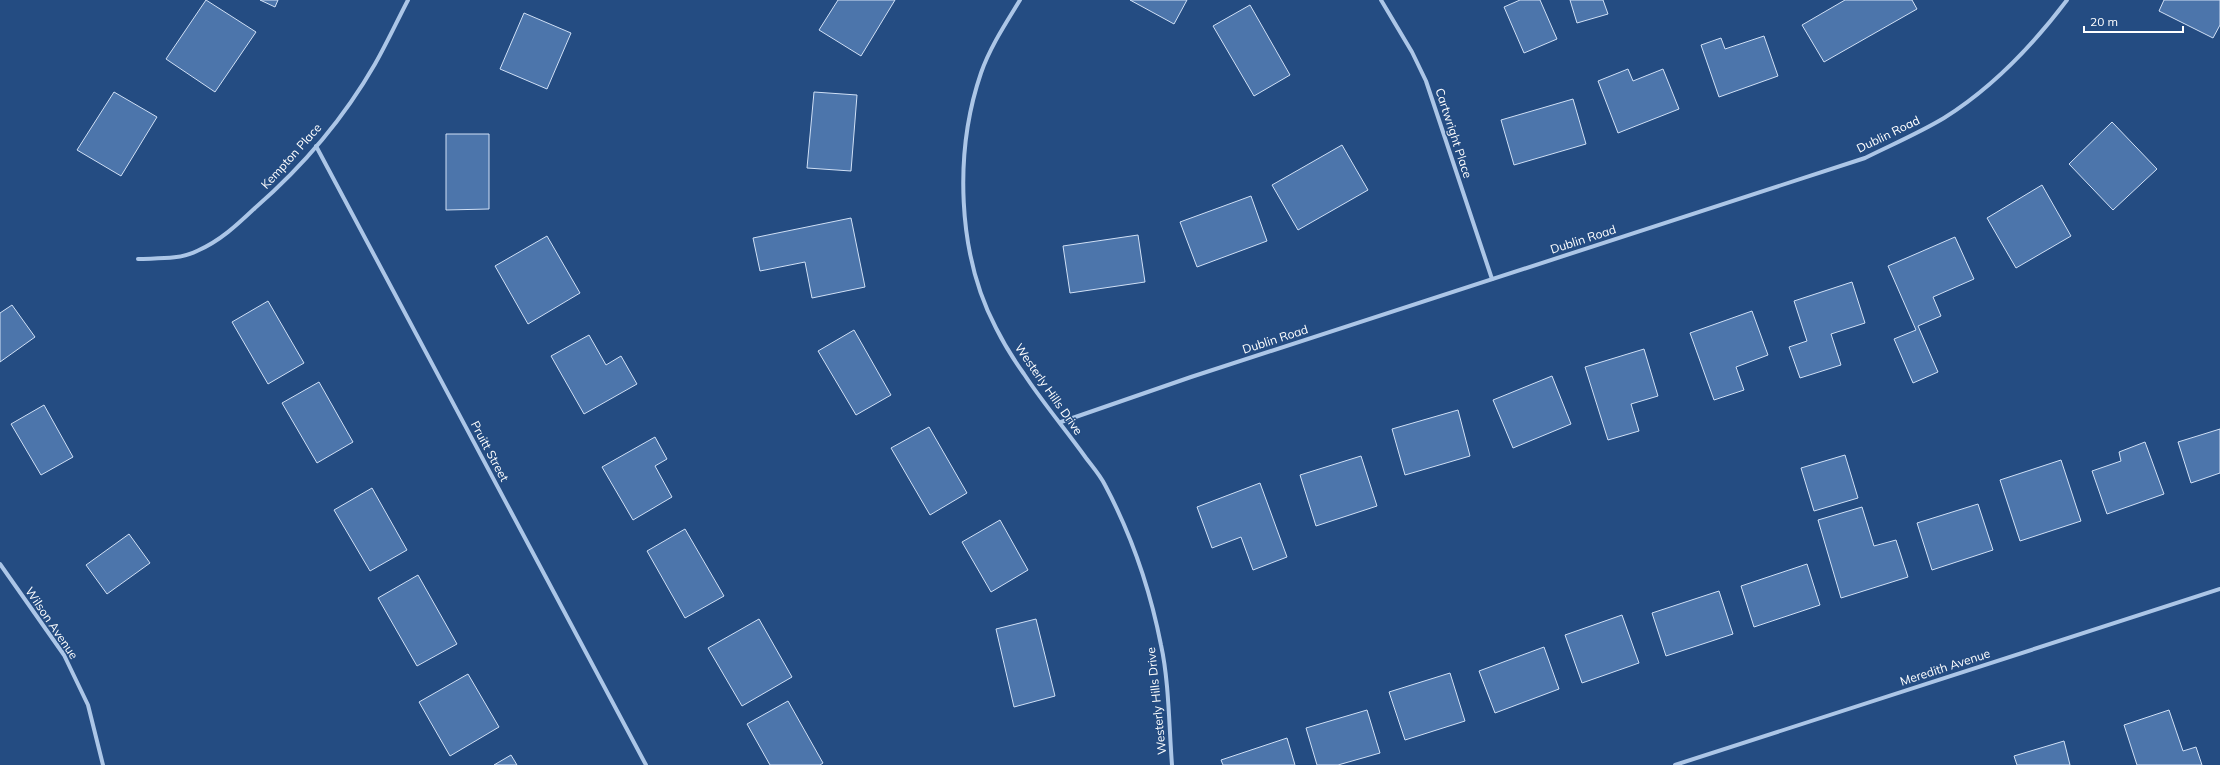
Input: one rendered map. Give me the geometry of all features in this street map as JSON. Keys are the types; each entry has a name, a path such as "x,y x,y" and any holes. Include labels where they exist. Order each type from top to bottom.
{"street":[{"name":"Kempton Place","path":"138,258 182,256 197,252 226,235 277,189 316,146 353,98 374,65 408,0"},
{"name":"Westerly Hills Drive","path":"1020,0 1000,32 981,72 969,116 964,168 965,223 971,258 985,303 996,328 1024,376 1061,422 1104,483 1134,546 1146,579 1162,647 1172,765"},
{"name":"Cartwright Place","path":"1381,0 1412,52 1426,80 1492,279"},
{"name":"Dublin Road","path":"1061,422 1191,377 1865,158 1944,118 1996,79 2043,32 2067,0"},
{"name":"Pruitt Street","path":"316,146 646,765"},
{"name":"Wilson Avenue","path":"0,564 64,655 88,705 103,765"},
{"name":"Meredith Avenue","path":"1675,765 2220,589"}],"building":[{"path":"206,0 256,32 215,92 166,59"},
{"path":"260,0 278,0 275,7"},
{"path":"838,0 895,0 861,56 819,30"},
{"path":"1130,0 1187,0 1174,24"},
{"path":"1520,0 1540,0 1557,39 1524,53 1504,7"},
{"path":"1570,0 1603,0 1608,14 1577,23"},
{"path":"1845,0 1912,0 1917,9 1824,62 1802,25"},
{"path":"2164,0 2220,0 2220,25 2213,38 2159,11"},
{"path":"1250,5 1290,75 1254,96 1213,26"},
{"path":"524,13 571,33 547,89 500,69"},
{"path":"1764,36 1778,76 1719,97 1701,45 1721,38 1725,49"},
{"path":"1628,69 1633,81 1663,69 1679,109 1618,133 1598,81"},
{"path":"114,92 157,117 121,176 77,150"},
{"path":"814,92 857,95 851,171 807,168"},
{"path":"1573,99 1586,144 1514,165 1501,120"},
{"path":"2112,122 2157,169 2113,210 2069,164"},
{"path":"446,134 489,134 489,209 446,210"},
{"path":"1342,145 1368,190 1298,230 1272,185"},
{"path":"2042,185 2071,236 2016,268 1987,218"},
{"path":"1251,196 1267,241 1197,267 1180,222"},
{"path":"851,218 865,287 812,298 805,262 760,271 753,238"},
{"path":"1138,235 1145,282 1070,293 1063,246"},
{"path":"547,236 580,293 528,324 495,266"},
{"path":"1955,237 1974,279 1933,297 1941,316 1918,326 1938,372 1913,383 1894,339 1916,330 1888,266"},
{"path":"1852,282 1865,323 1831,334 1841,365 1800,378 1789,347 1807,341 1794,301"},
{"path":"268,301 304,363 268,384 232,322"},
{"path":"12,305 35,337 0,362 0,313"},
{"path":"1752,311 1768,355 1736,367 1744,390 1714,400 1690,333"},
{"path":"854,330 891,395 856,415 818,351"},
{"path":"589,335 606,365 621,356 637,384 584,414 551,356"},
{"path":"1644,349 1658,396 1631,404 1639,431 1608,440 1585,367"},
{"path":"1552,376 1571,424 1513,448 1493,400"},
{"path":"319,382 353,442 317,463 282,403"},
{"path":"44,405 73,457 41,475 11,424"},
{"path":"1458,410 1470,456 1405,475 1392,429"},
{"path":"929,427 967,493 930,515 891,448"},
{"path":"2220,429 2220,473 2191,483 2178,442"},
{"path":"655,437 667,459 655,466 672,497 633,520 602,467"},
{"path":"2145,442 2164,494 2107,514 2092,471 2121,461 2119,452"},
{"path":"1845,455 1858,498 1814,511 1801,468"},
{"path":"1361,456 1377,506 1316,526 1300,475"},
{"path":"2061,460 2081,521 2020,541 2000,480"},
{"path":"1260,483 1287,557 1253,570 1241,537 1212,548 1197,507"},
{"path":"372,488 407,550 370,571 334,510"},
{"path":"1978,504 1993,550 1932,570 1917,523"},
{"path":"1862,507 1874,546 1896,540 1908,577 1841,598 1818,520"},
{"path":"1000,520 1028,570 991,592 962,542"},
{"path":"685,529 724,596 685,618 647,551"},
{"path":"129,534 150,563 107,594 86,565"},
{"path":"1807,564 1820,605 1754,627 1741,586"},
{"path":"418,575 457,644 417,666 378,598"},
{"path":"1719,591 1733,634 1666,656 1652,613"},
{"path":"1622,615 1639,663 1582,683 1565,635"},
{"path":"759,619 792,677 742,706 708,648"},
{"path":"1036,619 1055,696 1014,707 996,629"},
{"path":"1544,647 1559,689 1495,713 1479,671"},
{"path":"1450,673 1465,721 1405,740 1389,692"},
{"path":"468,674 499,727 450,756 419,702"},
{"path":"788,701 823,763 820,765 770,765 747,724"},
{"path":"1367,710 1380,753 1338,765 1317,765 1306,728"},
{"path":"2169,710 2183,751 2196,747 2202,765 2137,765 2124,725"},
{"path":"1287,738 1295,765 1223,765 1221,760"},
{"path":"2064,741 2070,765 2017,765 2014,756"},
{"path":"511,755 517,765 494,765"}]}
